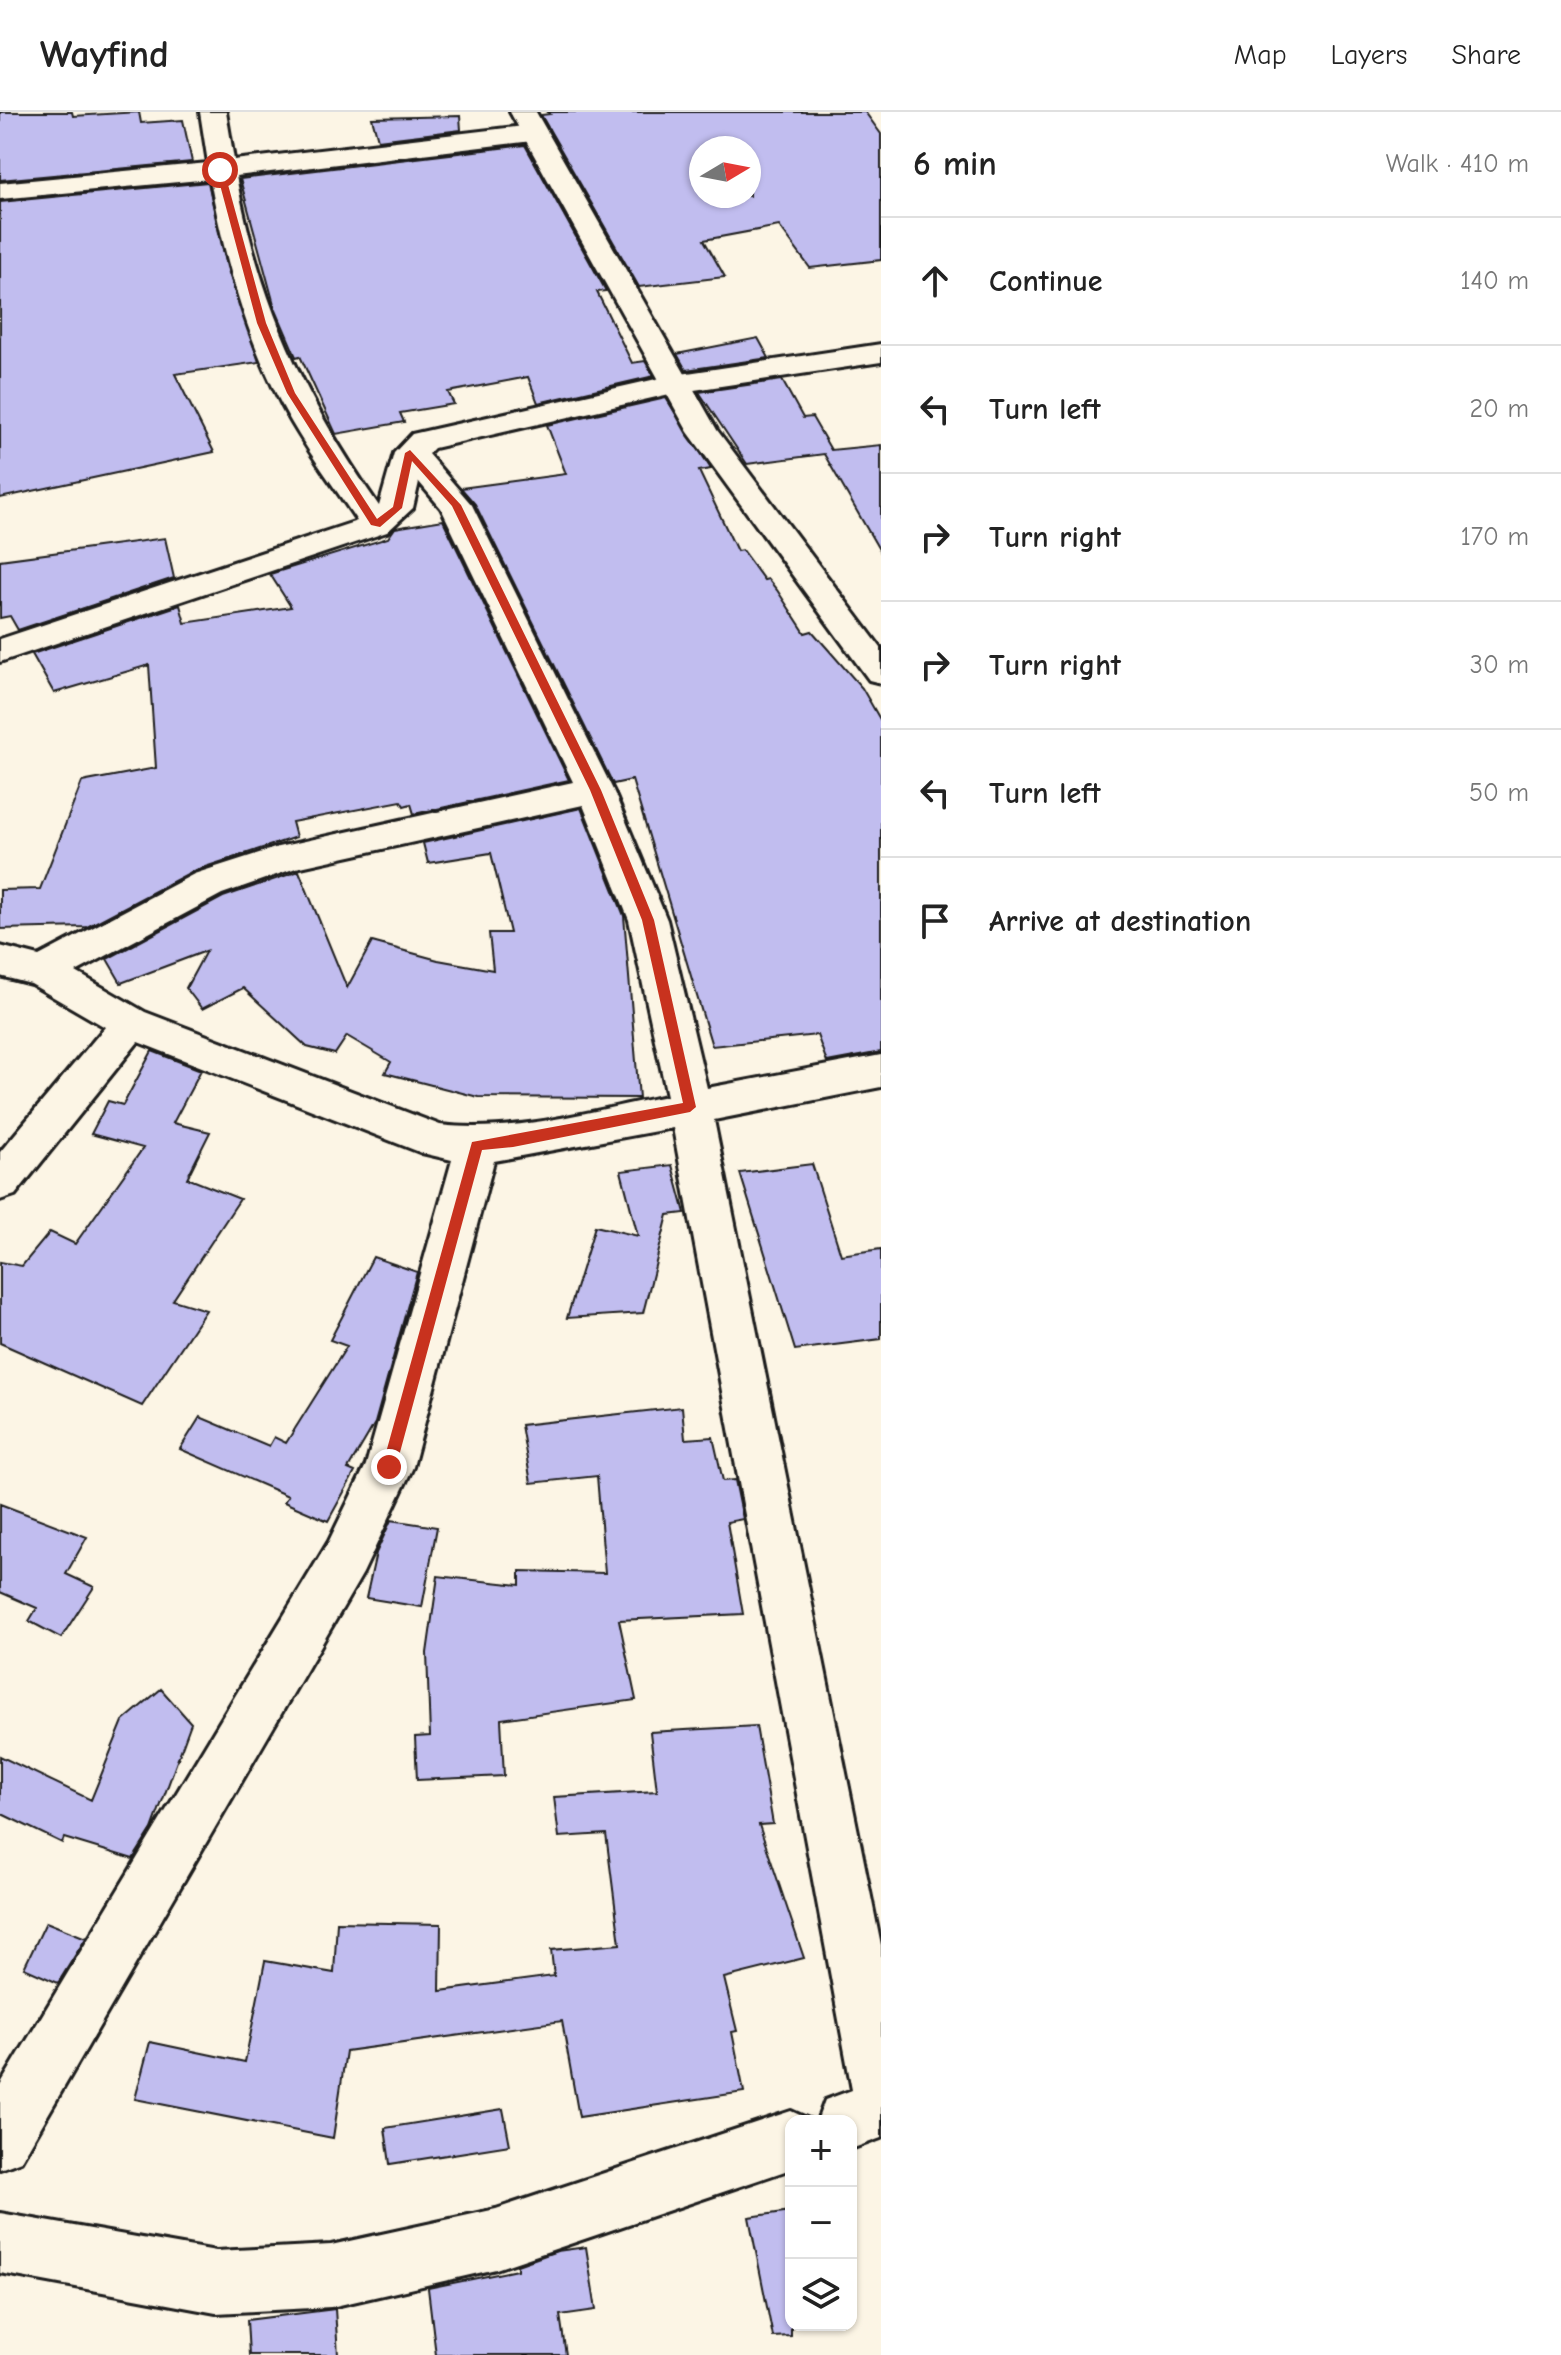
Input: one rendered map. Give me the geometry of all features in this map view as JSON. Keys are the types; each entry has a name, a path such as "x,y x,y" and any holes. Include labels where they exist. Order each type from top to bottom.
{"street":[{"path":"213,112 220,170 261,323 291,393 376,525"},
{"path":"0,191 220,170 527,123 703,432 881,672"},
{"path":"0,651 376,525 397,508 410,453 423,441 674,384 881,353"},
{"path":"410,453 456,505 595,790 648,920 690,1107 881,2089"},
{"path":"43,972 208,884 291,856 595,790"},
{"path":"0,961 43,972 131,1023 437,1141 477,1146 513,1142 881,1071"},
{"path":"0,1183 131,1023"},
{"path":"0,2140 352,1544 389,1467 477,1146"},
{"path":"857,2117 881,2109"},
{"path":"0,2243 216,2282 331,2276 496,2239 785,2142"}],"building":[{"path":"0,112 72,112 73,116 139,112 141,123 183,120 192,162 0,180"},
{"path":"548,112 865,112 881,134 881,260 810,268 779,226 704,240 725,277 639,287 541,115 550,114"},
{"path":"460,116 461,130 378,140 372,118"},
{"path":"525,145 606,291 597,292 632,363 645,361 654,376 538,403 528,377 448,392 454,404 400,413 404,422 336,434 300,356 296,357 275,308 240,179"},
{"path":"208,182 227,267 259,362 175,374 214,452 0,498 0,202"},
{"path":"758,338 769,358 686,370 677,354"},
{"path":"782,380 803,418 812,417 831,450 881,445 881,553 824,454 747,464 699,392"},
{"path":"666,398 711,469 699,471 737,551 742,550 764,580 768,579 805,633 812,631 862,688 881,721 881,1052 827,1062 817,1035 712,1046 632,780 613,784 475,504 461,488 566,474 547,425"},
{"path":"443,520 569,780 414,814 411,804 404,806 401,801 292,822 296,837 193,871 87,927 0,929 0,890 40,889 82,782 156,768 149,665 54,693 32,654 180,605 185,623 291,607 270,574 388,538 395,528"},
{"path":"165,538 174,578 18,630 10,616 0,618 0,560"},
{"path":"581,808 624,916 639,1098 478,1097 385,1073 391,1062 347,1036 335,1054 307,1047 243,988 202,1009 186,988 206,951 121,983 107,959 223,897 299,871 347,988 372,942 438,960 493,970 489,933 510,933 491,853 428,863 423,843"},
{"path":"152,1051 201,1070 173,1123 210,1132 187,1178 240,1199 173,1300 206,1310 142,1406 0,1343 0,1262 22,1266 50,1232 75,1244 143,1148 91,1134 108,1101 123,1105"},
{"path":"812,1164 841,1255 881,1249 881,1339 795,1350 740,1173"},
{"path":"672,1165 685,1213 668,1215 643,1313 567,1318 595,1226 638,1236 621,1171"},
{"path":"373,1257 417,1272 375,1423 348,1469 355,1472 328,1521 284,1502 288,1496 180,1449 200,1417 269,1446 274,1437 286,1443 347,1346 330,1340"},
{"path":"682,1407 685,1439 713,1437 723,1481 735,1480 743,1519 727,1522 743,1614 619,1620 636,1700 501,1719 504,1776 417,1780 415,1737 430,1736 427,1653 438,1576 520,1585 520,1571 605,1573 597,1476 531,1483 521,1425"},
{"path":"0,1504 87,1537 66,1574 94,1587 61,1638 29,1621 37,1608 0,1592"},
{"path":"391,1520 437,1527 422,1607 366,1598 376,1553"},
{"path":"161,1689 191,1723 152,1829 133,1859 64,1838 62,1843 0,1813 0,1756 91,1800 123,1721"},
{"path":"756,1726 773,1824 759,1825 804,1958 724,1978 737,2031 732,2032 744,2092 579,2117 562,2021 346,2051 333,2138 135,2099 150,2042 245,2062 265,1961 334,1973 337,1922 441,1924 440,1991 554,1976 551,1950 620,1944 606,1834 559,1837 554,1797 657,1791 650,1732"},
{"path":"46,1922 86,1938 58,1983 24,1968"},
{"path":"503,2109 510,2145 390,2164 385,2128"},
{"path":"785,2212 785,2331 791,2331 791,2336 773,2337 749,2217"},
{"path":"586,2247 596,2310 560,2315 566,2355 436,2355 428,2288 517,2270 517,2265 557,2251"},
{"path":"335,2309 338,2355 249,2355 247,2320"}],"route":[{"path":"220,170 261,323 291,393 376,525 397,508 410,453 456,505 595,790 648,920 690,1107 513,1142 477,1146 389,1467"}]}
